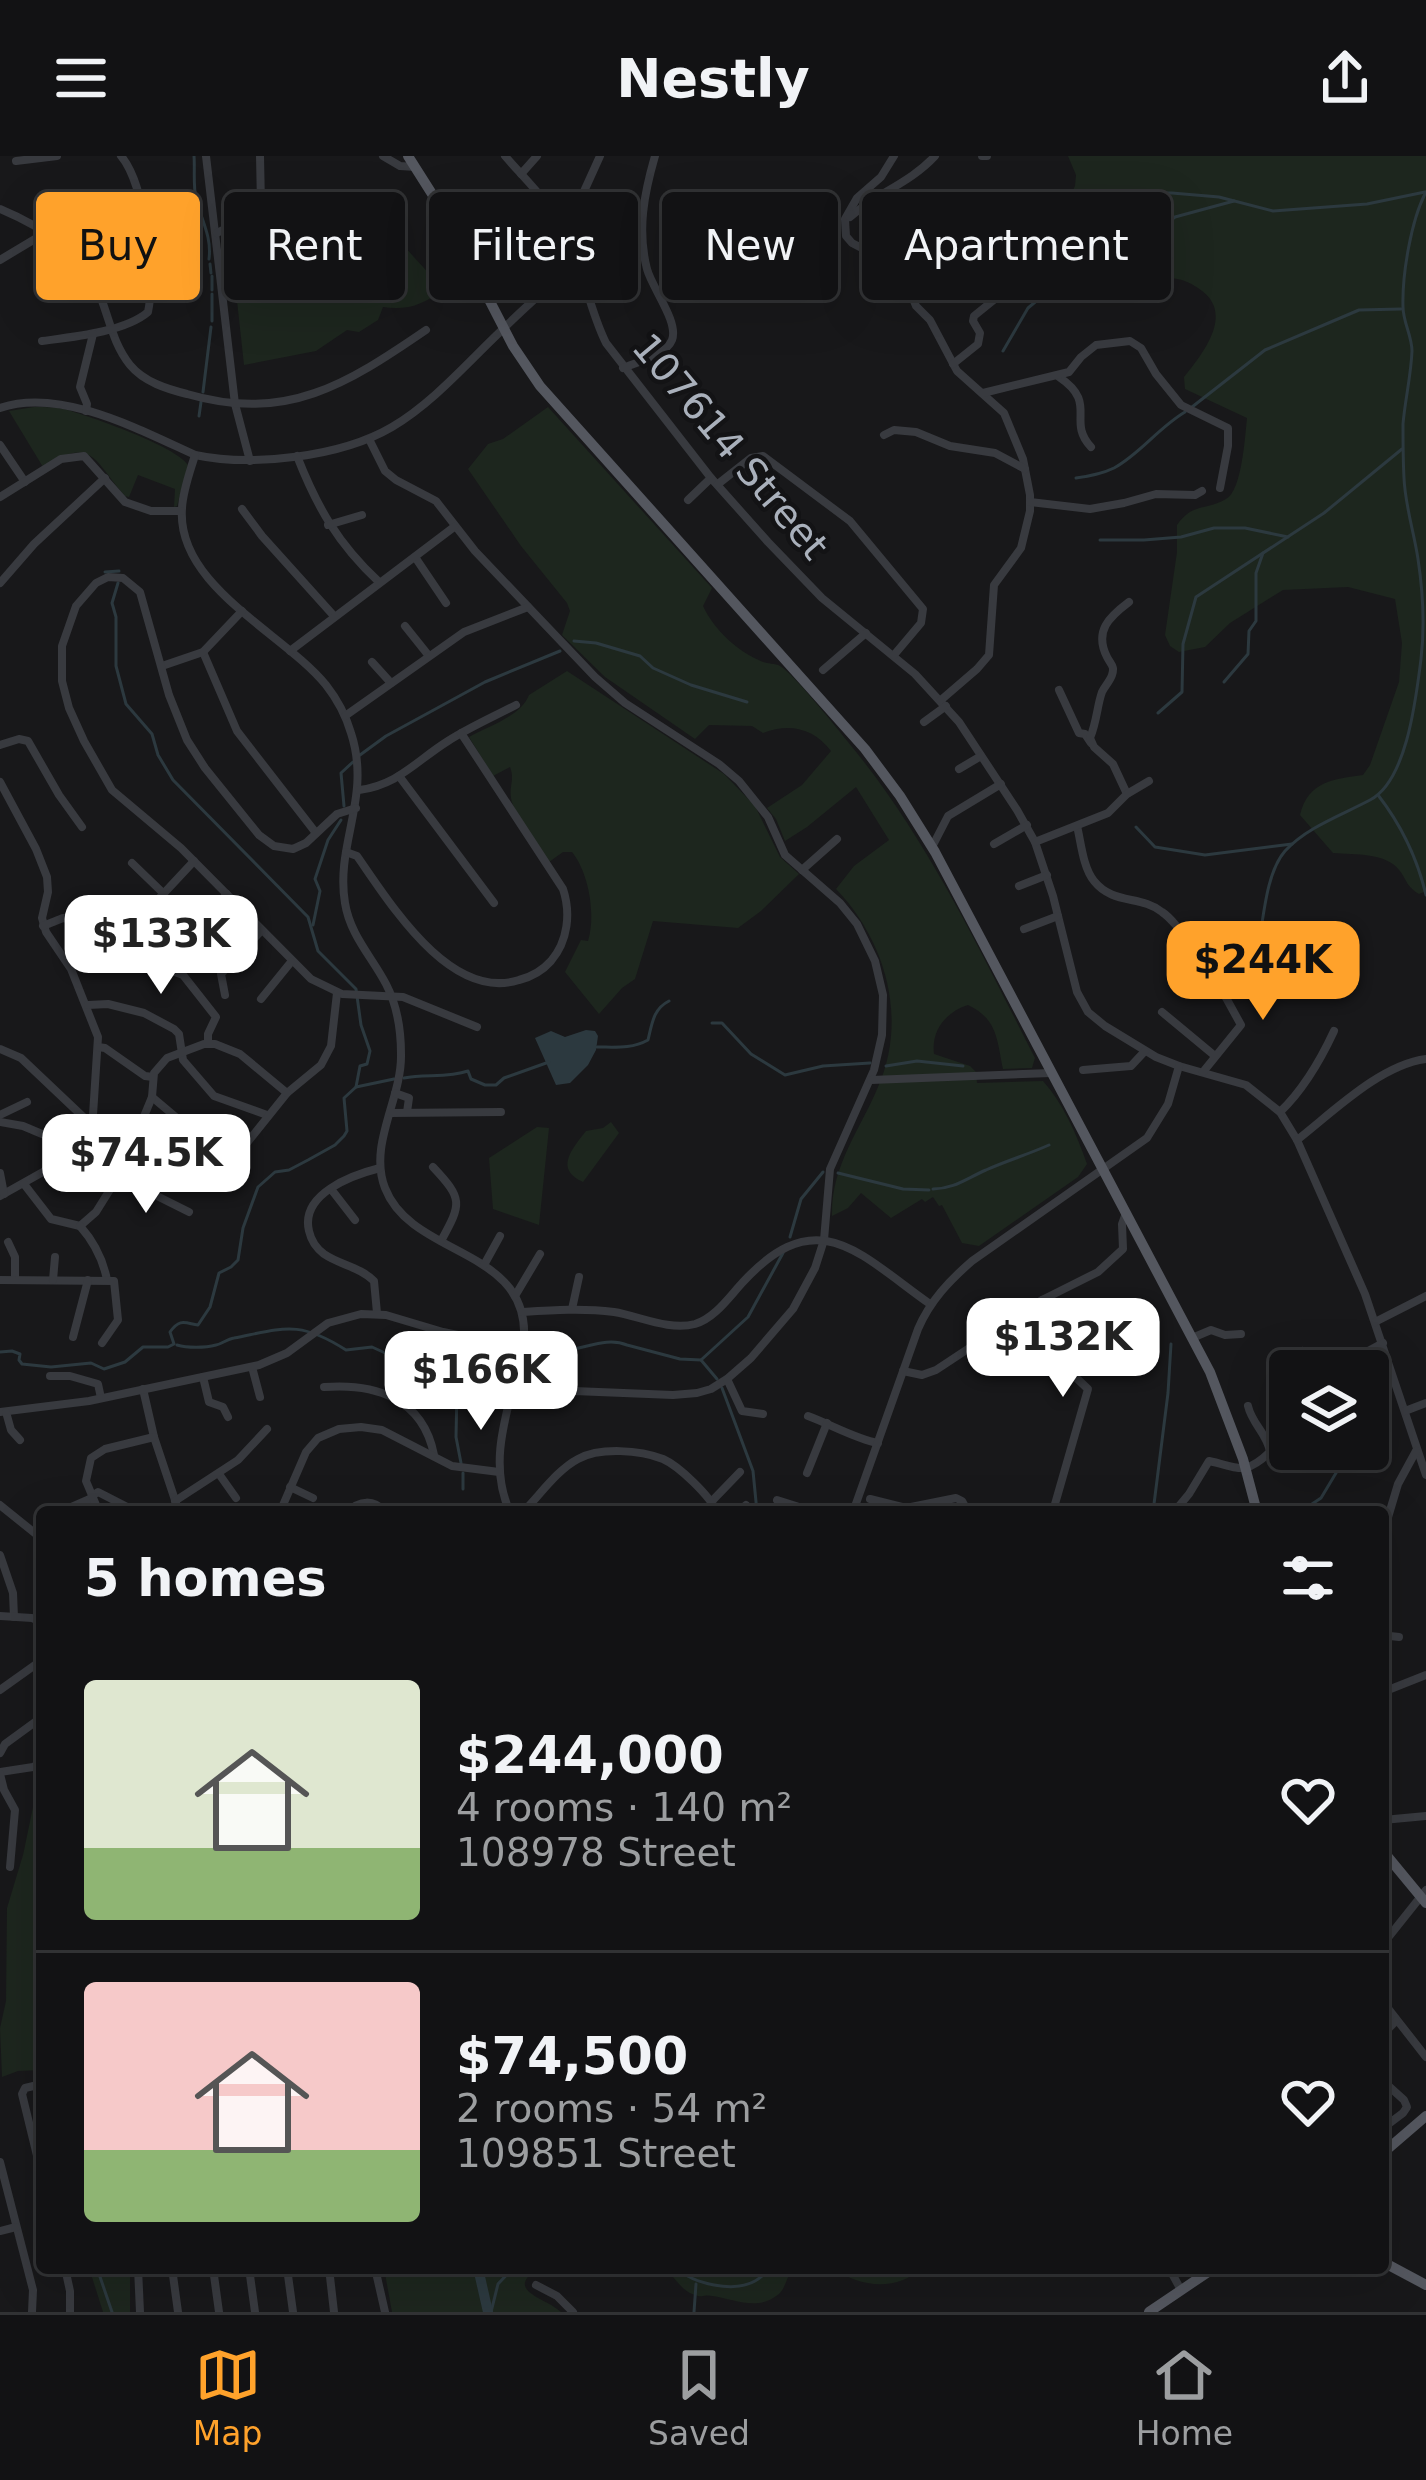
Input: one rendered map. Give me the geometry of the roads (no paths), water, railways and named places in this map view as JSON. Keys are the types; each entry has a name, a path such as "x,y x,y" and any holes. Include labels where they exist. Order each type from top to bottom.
{"main road":[{"path":"412,162 540,386 865,749 900,796 932,847 1192,1338 1230,1419 1256,1506"},
{"path":"1389,1858 1425,1898"},
{"path":"1389,2148 1426,2116"},
{"path":"1389,2265 1426,2285"},
{"path":"1149,2312 1205,2274"},
{"path":"1161,2312 1216,2274"}],"street":[{"path":"16,160 57,156"},
{"path":"121,156 139,192"},
{"path":"206,156 235,404 250,461"},
{"path":"217,232 261,204 260,156"},
{"path":"383,156 400,166 412,162"},
{"name":"107614 Street","path":"505,156 534,192"},
{"path":"520,174 537,156"},
{"path":"584,192 600,156"},
{"path":"623,368 667,348 674,336 672,321 648,273 642,241 641,220 655,156"},
{"path":"894,156 881,177 856,198 845,222 846,236 880,256 905,279 952,364 1008,420 1026,470 1030,502 1018,553 994,585 989,655 924,722"},
{"path":"845,222 864,204 914,176 935,156"},
{"path":"0,209 36,228"},
{"path":"0,260 36,238"},
{"path":"102,300 121,352 140,376 191,396 235,404 291,400 332,388 426,330"},
{"path":"42,341 93,334 137,320 149,307 149,300"},
{"path":"0,408 44,400 86,411 195,455 250,461 297,456 369,439 414,412 534,300"},
{"name":"107614 Street","path":"589,300 597,325 623,368 714,482 812,588 944,703 1027,824 1047,875 1084,1006 1105,1026 1145,1051 1246,1085 1280,1112 1359,1279 1426,1475"},
{"path":"952,364 979,344 974,316 994,300"},
{"path":"86,411 81,380 93,334"},
{"path":"982,393 1058,376 1072,370 1098,344 1120,340 1137,344 1180,405 1228,428 1220,488"},
{"path":"1058,376 1076,391 1082,436 1091,447"},
{"path":"884,435 893,430 916,432 950,446 995,453 1026,470"},
{"path":"369,439 390,476 433,498 528,607 625,703 732,775 763,809 785,855 850,915 875,961 883,995 884,1023 872,1080 830,1169 824,1240 809,1282 793,1310 751,1358 722,1382 697,1393 574,1391 510,1405"},
{"path":"0,446 25,482"},
{"path":"0,497 61,459 78,455 89,459 115,493 132,506 181,512"},
{"path":"195,455 181,512 197,563 327,686 345,716 359,790 349,810 342,878 347,912 391,994 400,1029 395,1094 380,1168 385,1188 400,1211 500,1277 522,1312 523,1348 500,1447 499,1472 508,1506"},
{"path":"297,456 328,524 379,582"},
{"path":"688,500 751,458 763,456 850,521 923,609 921,622 894,655"},
{"path":"2,577 105,478"},
{"path":"1030,502 1090,508 1156,494 1195,496 1202,491"},
{"path":"242,509 334,616"},
{"path":"328,524 362,515"},
{"path":"290,651 454,527"},
{"path":"415,557 446,603"},
{"path":"349,810 293,849 274,846 259,835 195,754 169,695 140,592 128,580 113,577 91,586 69,620 62,646 62,682 84,741 112,790 194,860 315,982 352,995 391,994 411,999 477,1027"},
{"path":"1092,743 1102,692 1113,674 1103,630 1111,616 1129,602"},
{"path":"345,716 464,632 528,607"},
{"path":"162,666 203,652 242,610"},
{"path":"405,626 428,656"},
{"path":"824,670 866,633"},
{"path":"203,652 237,730 316,833"},
{"path":"372,662 391,683"},
{"path":"1059,690 1079,733 1113,764 1127,794"},
{"path":"359,790 379,788 461,733 516,706"},
{"path":"346,852 357,856 412,932 470,976 510,982 531,976 550,962 565,931 568,910 563,889 461,733"},
{"path":"0,745 27,740 82,827"},
{"path":"959,769 981,756"},
{"path":"399,776 494,903"},
{"path":"1035,842 1108,813 1149,781"},
{"path":"0,782 44,868 48,885 44,926 88,1006 98,1047 91,1125 85,1136 50,1168 2,1195 0,1172"},
{"path":"932,847 948,816 1000,784"},
{"path":"994,844 1027,824"},
{"path":"1077,826 1088,869 1097,884 1121,900 1160,910 1182,932"},
{"path":"802,870 837,839"},
{"path":"152,906 194,860"},
{"path":"132,862 163,893"},
{"path":"1019,886 1047,875"},
{"path":"161,967 227,894"},
{"path":"1024,929 1058,916"},
{"path":"44,926 63,918 92,924 119,921 146,936 150,963 185,977 217,1018 208,1044"},
{"path":"225,995 221,974 261,931"},
{"path":"261,1000 291,962"},
{"path":"1203,1072 1241,1022 1208,973"},
{"path":"0,1049 21,1058 107,1136 200,1161 224,1159 245,1146 286,1093 327,1056 337,992"},
{"path":"88,1006 107,1004 153,1017 177,1031 183,1060 214,1096 267,1115"},
{"path":"1162,1012 1215,1057"},
{"path":"1280,1112 1325,1052 1334,1030"},
{"path":"80,1226 96,1212 117,1179 152,1097 153,1077 164,1060 208,1044 236,1052 286,1093"},
{"path":"98,1047 153,1077"},
{"path":"1297,1140 1376,1078 1426,1050"},
{"path":"1083,1070 1132,1066 1145,1051"},
{"path":"1407,1063 1426,1059"},
{"path":"856,1506 930,1304 972,1261 1147,1138 1168,1104 1179,1066"},
{"path":"872,1080 1051,1073"},
{"path":"395,1094 409,1098 406,1112"},
{"path":"152,1097 200,1132 224,1159"},
{"path":"0,1118 27,1102"},
{"path":"390,1113 501,1112"},
{"path":"0,1118 42,1134"},
{"path":"63,1157 81,1168 94,1164 189,1212"},
{"path":"433,1167 454,1190 458,1203 441,1241"},
{"path":"376,1313 372,1278 320,1251 308,1220 315,1201 331,1189 380,1168"},
{"path":"25,1184 51,1219 80,1226 96,1246 118,1319 102,1343"},
{"path":"331,1189 355,1220"},
{"path":"903,1371 922,1375 936,1370 1042,1300 1088,1278 1122,1251 1121,1224 1126,1213"},
{"path":"484,1265 500,1236"},
{"path":"522,1312 572,1309 668,1325 693,1324 715,1312 776,1251 798,1242 824,1240 855,1250 930,1304"},
{"path":"8,1242 15,1257 15,1279"},
{"path":"515,1296 540,1254"},
{"path":"53,1280 55,1257"},
{"path":"572,1309 579,1277"},
{"path":"0,1280 110,1281"},
{"path":"73,1337 88,1280"},
{"path":"1375,1322 1426,1296"},
{"path":"1042,1300 1062,1335 1070,1372 1088,1389 1055,1504"},
{"path":"20,1440 3,1412 101,1398 252,1366 277,1359 316,1330 348,1316 376,1313 523,1348"},
{"path":"1192,1338 1211,1330 1241,1334"},
{"path":"1369,1350 1383,1342"},
{"path":"252,1366 260,1396"},
{"path":"50,1376 99,1384 101,1398"},
{"path":"203,1377 209,1402 224,1407 228,1417"},
{"path":"722,1382 742,1411 764,1414"},
{"path":"324,1388 360,1386 401,1402 425,1428 434,1456"},
{"path":"143,1389 177,1506"},
{"path":"1405,1411 1426,1403"},
{"path":"1179,1506 1209,1461 1246,1468 1270,1451 1248,1406"},
{"path":"808,1416 878,1443"},
{"path":"807,1473 827,1423"},
{"path":"176,1501 238,1460 268,1429"},
{"path":"282,1506 310,1447 339,1429 387,1431 463,1468 499,1472"},
{"path":"96,1506 86,1477 94,1456 154,1438"},
{"path":"1389,1514 1398,1484 1417,1449"},
{"path":"529,1506 577,1460 606,1452 665,1460 714,1506"},
{"path":"712,1502 740,1472"},
{"path":"219,1474 236,1498"},
{"path":"864,1484 870,1506"},
{"path":"290,1487 313,1498"},
{"path":"73,1506 98,1492 126,1506"},
{"path":"919,1506 956,1498 965,1506"},
{"path":"870,1499 886,1506"},
{"path":"777,1500 796,1506"},
{"path":"0,1504 36,1534"},
{"path":"27,1527 36,1523"},
{"path":"0,1556 13,1593 14,1617"},
{"path":"0,1618 36,1619"},
{"path":"1389,1635 1400,1637"},
{"path":"0,1690 36,1664"},
{"path":"1389,1690 1426,1676"},
{"path":"10,1867 15,1810 4,1790 0,1755 5,1744 36,1722"},
{"path":"0,1773 36,1765"},
{"path":"1389,1819 1426,1816"},
{"path":"1389,1937 1425,1898"},
{"path":"1389,2011 1426,2057"},
{"path":"1389,2028 1396,2021"},
{"path":"36,2086 25,2089 22,2096 36,2152"},
{"path":"1389,2087 1407,2107 1389,2123"},
{"path":"0,2162 4,2192 33,2290 32,2312"},
{"path":"0,2230 16,2227"},
{"path":"66,2274 70,2312"},
{"path":"138,2274 140,2312"},
{"path":"173,2274 178,2312"},
{"path":"214,2274 219,2312"},
{"path":"250,2274 255,2312"},
{"path":"287,2274 292,2312"},
{"path":"329,2274 334,2312"},
{"path":"376,2274 385,2312"},
{"path":"1172,2274 1181,2290"},
{"path":"536,2285 573,2312"}],"waterway":[{"path":"194,156 195,193 208,235 209,259"},
{"path":"1171,193 1219,197 1273,211 1367,204 1425,192"},
{"path":"1253,973 1277,862 1304,835 1383,790 1401,757 1412,716 1423,609 1404,478 1403,424 1412,351 1403,294 1412,232 1426,192"},
{"path":"1003,351 1028,308 1052,288 1101,275 1175,217 1234,201"},
{"path":"210,264 211,273"},
{"path":"212,276 212,290"},
{"path":"212,294 212,321"},
{"path":"1192,407 1265,350 1359,310 1401,309"},
{"path":"203,392 211,327"},
{"path":"199,416 201,402"},
{"path":"1076,478 1114,468 1185,412"},
{"path":"1158,713 1182,692 1183,644 1196,597 1324,513 1402,449"},
{"path":"1100,540 1181,537 1214,528 1245,528 1288,537"},
{"path":"1224,682 1248,654 1249,631 1256,621 1256,573 1263,553"},
{"path":"105,572 119,571"},
{"path":"0,1352 20,1354 22,1364 91,1363 104,1369 125,1362 143,1347 174,1344 170,1332 180,1323 198,1325 210,1307 219,1273 238,1260 243,1228 258,1187 275,1172 289,1170 344,1136 344,1098 356,1087 360,1066 367,1064 370,1051 356,989 318,951 308,917 173,780 152,734 126,704 116,666 112,603 118,583"},
{"path":"574,641 640,656 653,668 691,685 747,702"},
{"path":"360,755 485,682 560,651"},
{"path":"344,806 341,773 353,762"},
{"path":"1378,795 1408,842 1426,895"},
{"path":"313,925 320,891 315,879 328,840 341,820"},
{"path":"1136,827 1155,847 1205,855 1292,844"},
{"path":"597,1047 648,1040 656,1013 669,1001"},
{"path":"712,1023 722,1023 751,1054 785,1075 870,1063"},
{"path":"886,1066 917,1061 963,1066"},
{"path":"404,1078 468,1071 471,1079 496,1085 549,1062"},
{"path":"356,1087 394,1079"},
{"path":"933,1189 954,1185 1049,1145"},
{"path":"790,1237 801,1199 823,1172"},
{"path":"838,1173 903,1189 929,1190"},
{"path":"528,1354 613,1342 701,1360 748,1317 783,1253"},
{"path":"177,1345 207,1347 266,1331 303,1330 346,1350 372,1347 407,1363 417,1361 432,1380 472,1386 485,1384 511,1357"},
{"path":"1154,1506 1171,1344"},
{"path":"701,1360 717,1379"},
{"path":"454,1384 461,1463"},
{"path":"722,1388 753,1471 756,1506"},
{"path":"1309,1506 1321,1498 1338,1470"},
{"path":"463,1473 463,1489"},
{"path":"99,2274 112,2312"},
{"path":"479,2274 488,2312"},
{"path":"491,2312 498,2284 507,2274"},
{"path":"687,2274 725,2286 746,2285 764,2274"},
{"path":"694,2312 696,2284"}]}
